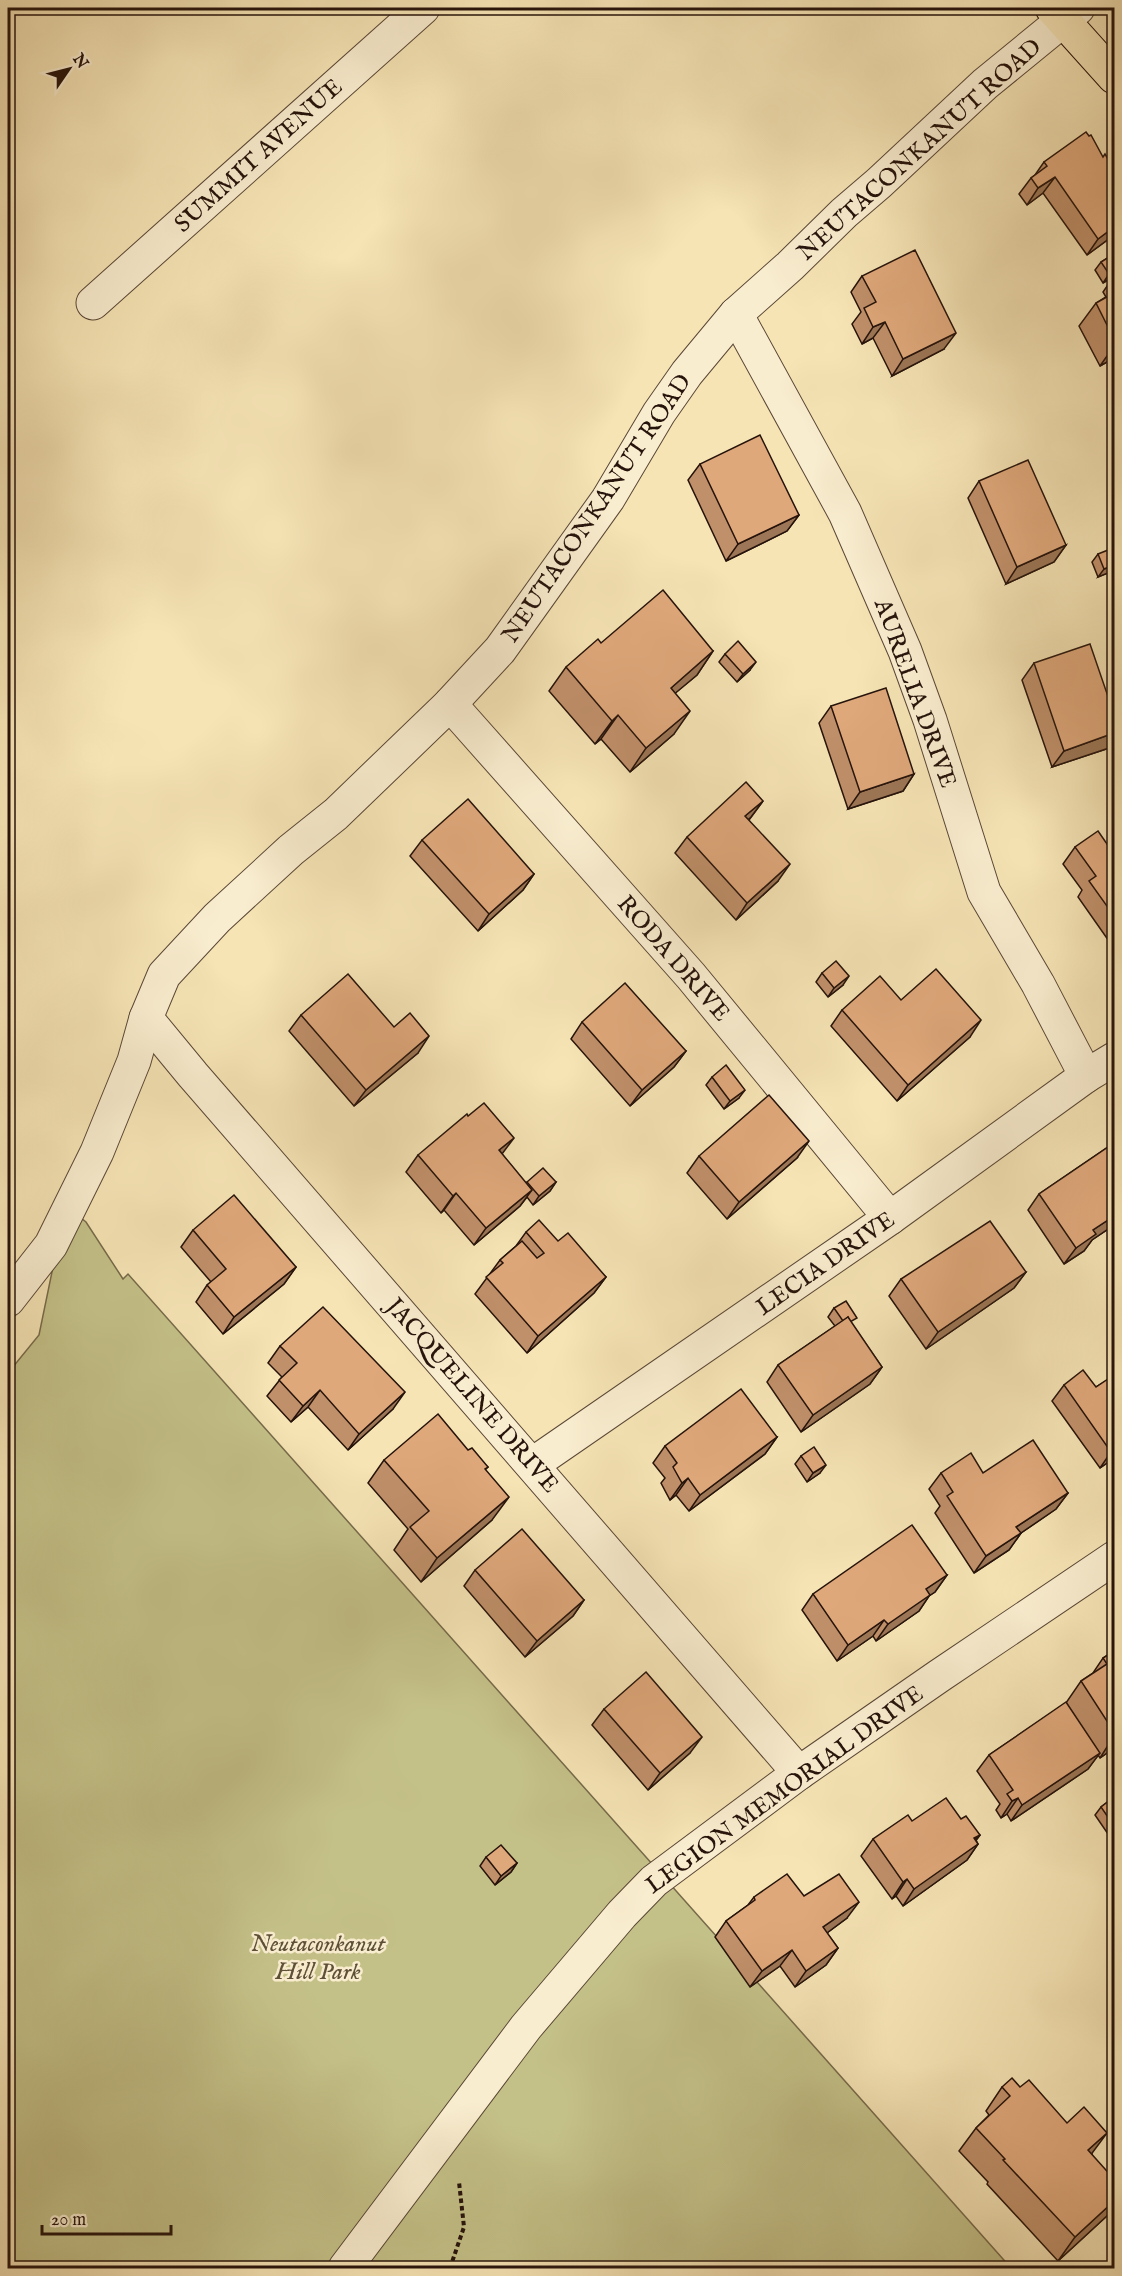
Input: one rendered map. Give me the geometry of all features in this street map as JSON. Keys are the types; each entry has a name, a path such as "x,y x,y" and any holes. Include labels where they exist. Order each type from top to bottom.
{"main road":[{"path":"1064,12 1114,77"}],"street":[{"name":"SUMMIT AVENUE","path":"93,303 423,8"},
{"name":"NEUTACONKANUT ROAD","path":"8,1300 51,1245 97,1152 134,1061 146,1018 164,975 217,918 291,850 336,814 450,705 500,650 608,499 659,413 681,381 736,314 1064,12"},
{"name":"AURELIA DRIVE","path":"736,314 845,513 905,651 930,720 984,892 1038,984 1086,1076"},
{"name":"RODA DRIVE","path":"450,705 691,976 890,1218"},
{"name":"JACQUELINE DRIVE","path":"146,1018 800,1773"},
{"name":"LECIA DRIVE","path":"533,1464 890,1218 1086,1076 1114,1059"},
{"name":"LEGION MEMORIAL DRIVE","path":"345,2268 526,2027 622,1914 654,1881 800,1773 1114,1558"}],"path":[{"path":"430,2153 457,2172 464,2227 450,2268"}],"green space":[{"name":"Neutaconkanut Hill Park","path":"72,1211 86,1222 123,1279 128,1274 1011,2268 8,2268 8,1373 39,1335 59,1238"}],"building":[{"path":"1086,132 1089,136 1091,135 1103,157 1105,154 1114,169 1114,227 1098,239 1055,177 1038,188 1031,178 1047,166 1044,162"},
{"path":"915,250 956,333 903,359 885,322 873,327 864,308 876,302 862,276"},
{"path":"1114,254 1114,271 1109,274 1101,262"},
{"path":"1114,293 1114,339 1096,303"},
{"path":"760,435 799,515 738,544 700,464"},
{"path":"1028,460 1066,545 1017,567 979,481"},
{"path":"1108,550 1114,565 1104,569 1098,554"},
{"path":"663,590 713,651 671,688 690,711 646,748 618,715 612,721 566,667 598,639 601,643"},
{"path":"738,641 756,662 743,674 725,654"},
{"path":"1090,644 1114,714 1114,733 1064,751 1034,663"},
{"path":"886,688 914,774 860,792 831,706"},
{"path":"746,782 763,801 745,816 790,864 747,903 687,837"},
{"path":"468,799 534,874 489,914 422,840"},
{"path":"1098,831 1114,854 1114,916 1089,881 1096,876 1075,847"},
{"path":"836,961 849,976 834,988 822,973"},
{"path":"936,969 981,1020 908,1085 842,1010 880,976 901,1000"},
{"path":"348,974 394,1027 410,1013 429,1036 366,1090 301,1015"},
{"path":"625,983 686,1051 642,1090 582,1022"},
{"path":"726,1065 745,1090 730,1101 712,1077"},
{"path":"769,1095 809,1141 739,1202 699,1156"},
{"path":"484,1103 514,1138 499,1150 532,1190 486,1228 456,1193 453,1196 418,1155 467,1114 468,1116"},
{"path":"1114,1143 1114,1216 1093,1230 1096,1234 1076,1248 1039,1194"},
{"path":"543,1168 556,1182 539,1196 527,1182"},
{"path":"234,1195 296,1267 234,1317 207,1285 226,1269 193,1230"},
{"path":"539,1220 558,1241 568,1233 606,1277 538,1336 486,1277 503,1263 500,1260 522,1241 537,1258 544,1253 526,1232"},
{"path":"990,1221 1026,1272 938,1332 901,1279"},
{"path":"846,1301 857,1318 850,1322 848,1317 843,1321 834,1308"},
{"path":"323,1307 405,1392 359,1434 320,1390 303,1406 279,1380 297,1363 280,1346"},
{"path":"848,1317 882,1367 813,1415 778,1365"},
{"path":"1083,1370 1096,1387 1114,1375 1114,1450 1111,1452 1064,1385"},
{"path":"741,1389 777,1437 700,1495 688,1478 682,1483 673,1467 677,1463 665,1446"},
{"path":"438,1414 468,1450 472,1448 488,1467 485,1469 509,1497 437,1558 410,1527 429,1511 384,1460"},
{"path":"1033,1440 1068,1493 1016,1527 1021,1533 986,1556 947,1496 953,1492 941,1473 971,1453 983,1473"},
{"path":"814,1447 826,1465 813,1473 801,1456"},
{"path":"912,1525 947,1575 926,1589 930,1595 888,1624 884,1620 848,1645 813,1594"},
{"path":"522,1529 584,1600 537,1641 475,1570"},
{"path":"1114,1651 1114,1732 1081,1681 1107,1664 1103,1658"},
{"path":"646,1672 702,1737 660,1773 604,1709"},
{"path":"1066,1702 1100,1753 1022,1805 1018,1798 1012,1801 1007,1794 1013,1790 989,1755"},
{"path":"1114,1797 1114,1826 1101,1807"},
{"path":"946,1798 961,1819 966,1816 980,1835 974,1838 978,1844 914,1889 907,1879 903,1882 873,1839 908,1815 912,1821"},
{"path":"501,1845 517,1863 501,1876 486,1857"},
{"path":"787,1874 804,1896 839,1874 859,1902 823,1927 838,1948 806,1971 792,1950 762,1971 726,1921 755,1900 754,1897"},
{"path":"1012,2078 1020,2087 1029,2080 1067,2123 1084,2107 1107,2133 1088,2150 1114,2179 1114,2201 1075,2237 976,2128 1010,2096 1002,2087"}]}
